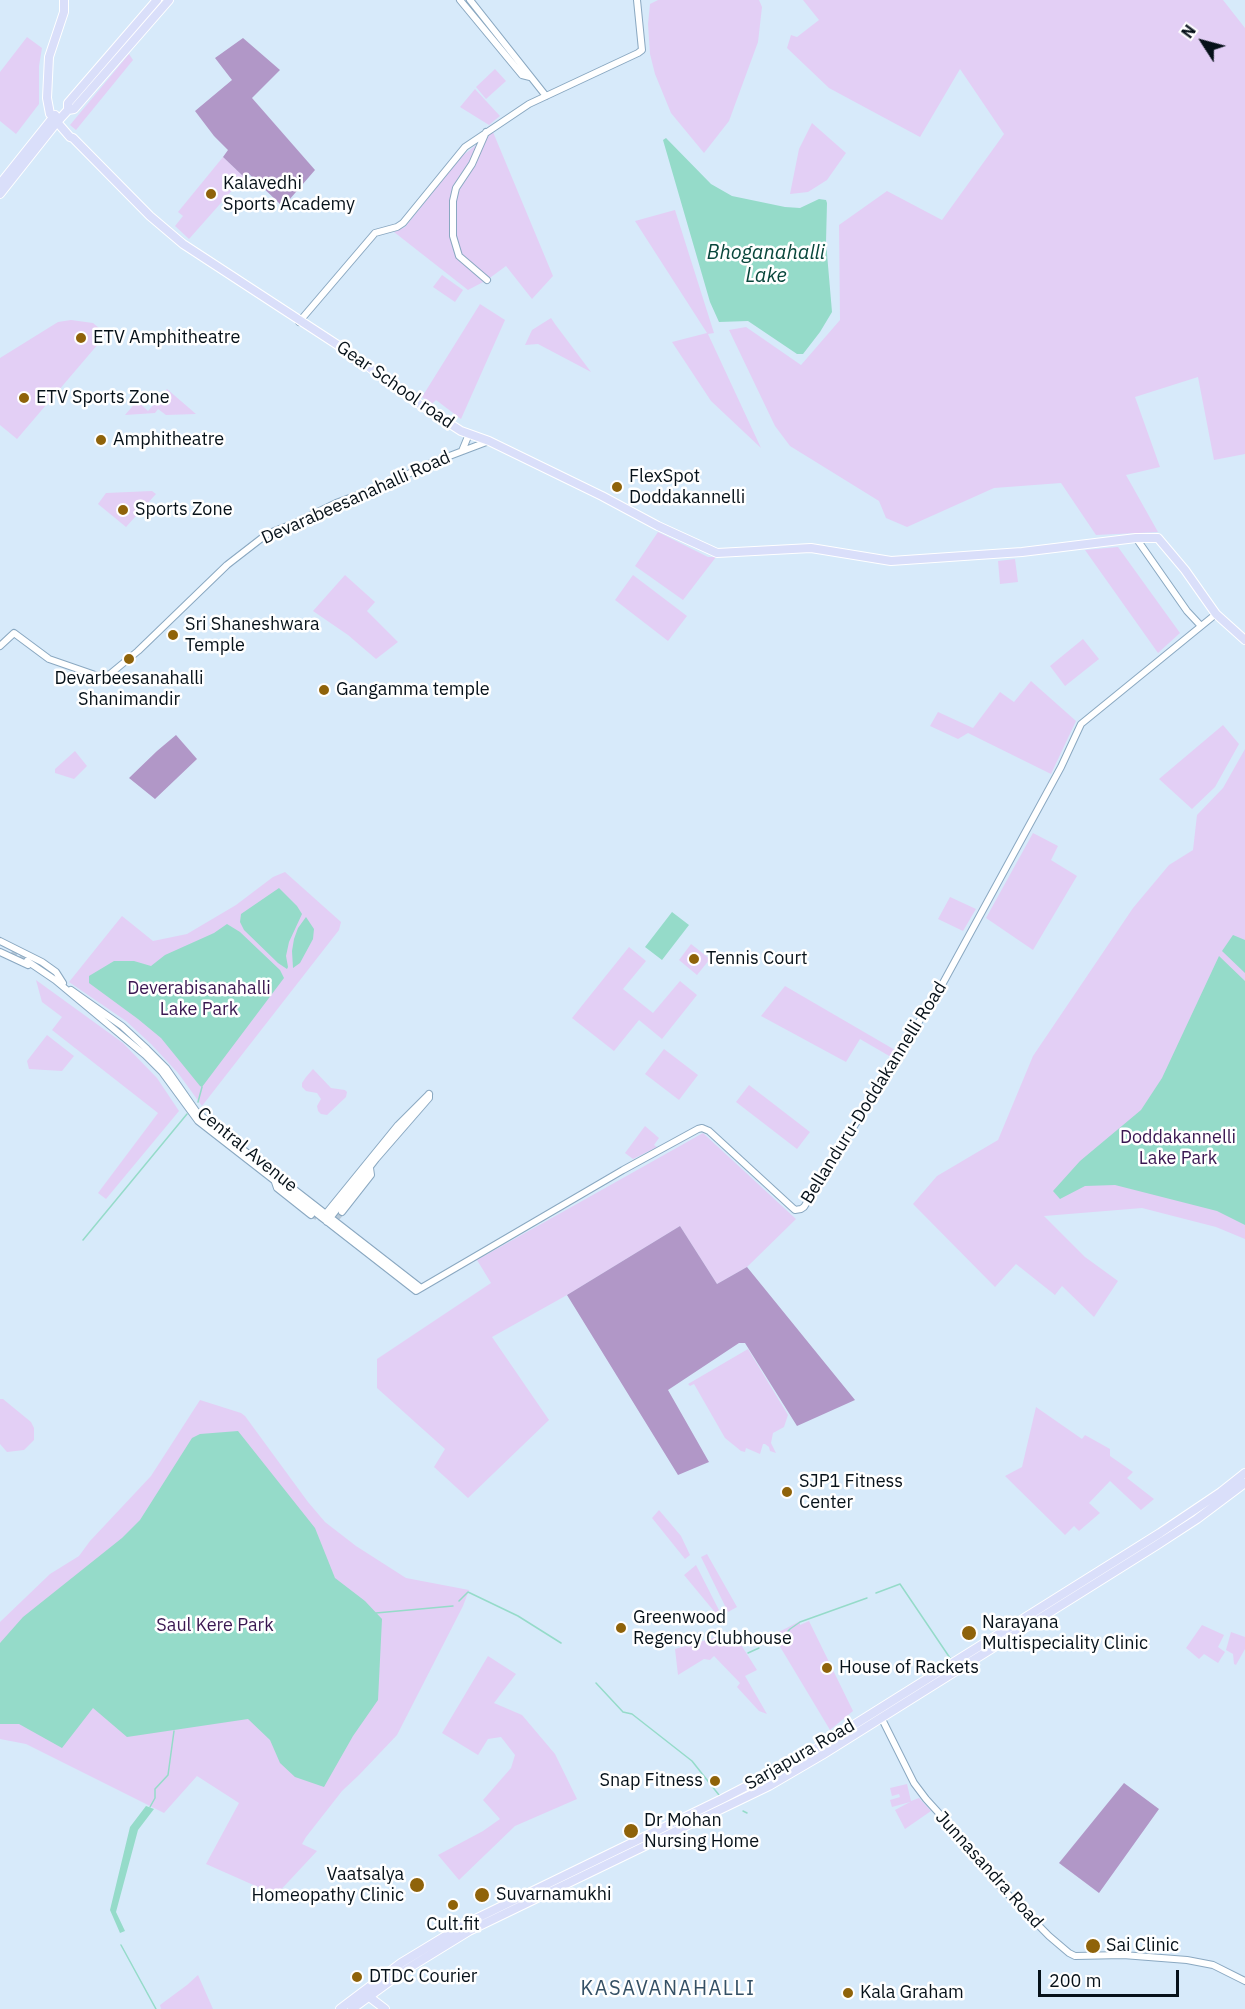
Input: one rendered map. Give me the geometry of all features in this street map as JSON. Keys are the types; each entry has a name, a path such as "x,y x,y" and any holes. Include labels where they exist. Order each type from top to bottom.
{"main road":[{"path":"55,116 47,98 49,57 64,12 64,0"},
{"path":"68,110 68,103 157,0"},
{"path":"0,184 55,116 74,109 169,0"},
{"path":"125,36 133,42"},
{"path":"0,194 55,116"},
{"name":"Gear School road","path":"55,116 70,137 74,138 168,232 361,360 432,413 469,434 489,441 710,551 717,553 811,548 882,563 1020,552 1136,538 1158,538 1185,570 1216,614 1245,640"},
{"name":"Sarjapura Road","path":"340,2009 401,1963 440,1938 485,1914 553,1887 770,1789 823,1750 1160,1533 1245,1473"},
{"name":"Sarjapura Road","path":"352,2009 404,1971 469,1931 783,1768 823,1750 881,1717 1157,1545 1245,1483"},
{"path":"368,1996 386,2009"}],"street":[{"path":"460,0 522,75 531,77"},
{"path":"470,0 546,96"},
{"path":"299,321 374,233 397,227 403,223 465,147 546,96 642,50 638,0"},
{"path":"486,132 472,164 456,188 453,201 453,236 459,256 487,280"},
{"path":"462,451 469,434"},
{"name":"Devarabeesanahalli Road","path":"0,646 14,633 49,658 101,677 110,674 138,651 227,565 267,534 336,503 385,485 409,472 489,441"},
{"path":"1136,538 1201,626"},
{"name":"Bellanduru-Doddakannelli Road","path":"418,1289 698,1129 709,1131 795,1210 804,1207 943,983 1050,788 1081,724 1216,614"},
{"path":"0,947 12,952"},
{"path":"0,947 42,962 56,972 63,985"},
{"path":"0,947 63,985"},
{"name":"Central Avenue","path":"27,959 122,1026 166,1068 202,1117 326,1218"},
{"name":"Central Avenue","path":"63,985 118,1030 162,1072 198,1121 418,1289"},
{"path":"326,1218 371,1163 429,1098 429,1094 405,1117 371,1163 371,1175 342,1212"},
{"path":"274,1179 277,1188 311,1215"},
{"name":"Junnasandra Road","path":"881,1717 914,1783 926,1799 980,1860 996,1882 1069,1953 1075,1956 1123,1955 1187,1960 1213,1965 1245,1981"}],"green space":[{"path":"658,0 759,0 762,7 758,42 729,121 704,153 671,113 655,74 650,54 648,24 650,4"},
{"path":"803,0 1223,0 1245,28 1245,454 1214,460 1198,377 1135,397 1160,467 1126,475 1158,532 1096,535 1061,483 994,488 907,527 886,518 879,501 790,446 775,426 729,330 746,327 801,365 840,320 839,225 887,191 942,220 1004,134 960,69 920,137 829,88 787,48 791,35 797,37 819,20"},
{"path":"27,37 42,48 39,66 39,104 16,134 0,121 0,72"},
{"path":"129,54 133,60 76,130 70,125"},
{"path":"495,69 506,81 486,99 476,87"},
{"path":"475,89 500,116 489,125 460,107"},
{"path":"812,123 846,153 827,180 808,192 790,194 799,149"},
{"path":"493,132 553,276 532,299 506,266 468,290 394,232 405,227 462,156"},
{"name":"Kalavedhi Sports Academy","path":"223,157 244,177 189,239 175,226 183,216 178,212"},
{"path":"675,210 714,333 708,334 761,448 711,401 672,342 707,333 635,221"},
{"path":"442,275 463,290 455,302 433,287"},
{"path":"480,304 505,320 461,419 436,400 432,404 422,397"},
{"path":"551,318 591,372 538,344 525,345 532,330"},
{"path":"71,320 93,323 105,333 105,336 17,439 0,425 0,358 58,322"},
{"path":"167,389 196,414 166,415 158,409 155,413 125,415 137,401 148,411"},
{"name":"Sports Zone","path":"152,491 156,494 126,527 98,504 106,493"},
{"path":"658,532 708,557 716,557 683,600 635,566"},
{"path":"1118,547 1180,633 1158,653 1085,550"},
{"path":"1015,559 1018,582 1000,584 998,561"},
{"path":"345,575 375,602 367,611 398,642 376,659 348,635 313,611"},
{"path":"633,575 687,616 668,641 615,600"},
{"path":"1083,639 1099,659 1065,686 1050,666"},
{"path":"1031,681 1076,721 1051,774 968,733 958,739 930,726 938,712 973,728 1000,692 1014,702"},
{"path":"1223,725 1239,744 1215,787 1192,809 1159,779"},
{"path":"1245,749 1245,1239 1216,1227 1142,1208 1044,1216 1085,1257 1118,1281 1094,1317 1062,1286 1055,1295 1016,1264 995,1287 913,1204 937,1176 998,1140 1033,1056 1133,908 1169,865 1193,850 1197,815 1223,788"},
{"path":"75,751 87,766 74,779 55,773 55,769"},
{"path":"1033,833 1058,846 1051,860 1077,876 1033,950 986,918"},
{"name":"Deverabisanahalli Lake Park","path":"285,872 341,922 339,930 202,1106 178,1073 151,1044 126,1021 69,982 122,916 153,941 187,934 236,905 273,877"},
{"path":"950,897 976,909 963,931 938,919"},
{"name":"Tennis Court","path":"691,944 710,959 697,975 679,960"},
{"path":"629,947 646,961 623,989 653,1013 680,981 697,995 662,1039 639,1020 614,1051 572,1018"},
{"path":"36,980 123,1043 157,1078 179,1111 106,1199 98,1193 158,1113 52,1030 62,1017 42,1002"},
{"path":"785,986 895,1050 891,1057 860,1039 846,1062 761,1016"},
{"path":"47,1035 74,1056 62,1071 29,1069 27,1061"},
{"path":"664,1049 698,1075 679,1100 645,1074"},
{"path":"313,1069 331,1088 347,1092 346,1097 327,1115 318,1111 317,1106 321,1099 317,1093 306,1091 302,1087 302,1083"},
{"path":"749,1085 810,1132 797,1149 736,1102"},
{"path":"645,1126 659,1138 654,1145 657,1147 633,1159 625,1153"},
{"path":"703,1133 796,1219 747,1267 717,1284 680,1226 567,1295 492,1337 549,1420 468,1498 434,1467 445,1449 377,1388 377,1359 491,1283 477,1260"},
{"path":"748,1349 788,1415 784,1427 773,1433 771,1443 776,1453 770,1451 765,1444 760,1454 746,1448 745,1452 741,1451 725,1438 694,1384 690,1386 688,1384"},
{"path":"0,1399 31,1422 34,1428 34,1440 24,1450 7,1452 0,1444"},
{"name":"Saul Kere Park","path":"200,1400 245,1416 325,1522 356,1546 406,1578 469,1590 397,1735 342,1791 306,1837 302,1844 317,1851 276,1895 206,1864 239,1803 197,1776 164,1813 26,1744 0,1739 0,1622 50,1574 79,1556 90,1541 151,1476"},
{"path":"1036,1407 1082,1439 1085,1435 1110,1449 1110,1456 1133,1472 1127,1478 1154,1499 1141,1510 1110,1481 1089,1503 1100,1513 1079,1531 1074,1526 1065,1535 1005,1476 1022,1467"},
{"path":"659,1510 681,1536 690,1555 685,1559 652,1518"},
{"path":"707,1554 737,1607 728,1612 701,1557"},
{"path":"696,1565 724,1620 718,1616 684,1575"},
{"path":"800,1621 800,1625 809,1621 853,1711 830,1730 773,1635"},
{"path":"1202,1625 1224,1635 1218,1647 1225,1652 1218,1663 1204,1654 1199,1659 1186,1648"},
{"path":"733,1632 757,1670 745,1676 767,1714 759,1711 737,1687 740,1683 714,1656 710,1660 704,1659 678,1675 675,1649"},
{"path":"1231,1632 1245,1637 1245,1649 1236,1665 1233,1654 1226,1650"},
{"path":"488,1656 516,1674 494,1703 522,1715 555,1754 577,1799 515,1826 459,1880 438,1855 483,1831 500,1819 483,1800 511,1768 515,1755 501,1737 488,1739 478,1755 442,1733"},
{"path":"907,1784 911,1801 919,1798 931,1811 905,1829 895,1810 910,1802 892,1807 890,1800 900,1797 899,1794 892,1796 890,1788"},
{"path":"198,1975 213,2009 161,2009 160,2005"}],"shaded area":[{"path":"243,38 280,70 252,98 315,170 283,207 248,173 244,177 223,157 228,150 195,111 232,80 215,58"},
{"path":"176,735 197,759 155,799 129,778"},
{"path":"680,1226 717,1284 747,1267 855,1400 797,1426 745,1343 739,1343 668,1390 709,1462 678,1475 567,1295"},
{"path":"1124,1783 1159,1809 1099,1893 1059,1863"}],"water":[{"name":"Bhoganahalli Lake","path":"666,138 711,184 732,196 800,208 819,199 826,200 826,242 832,312 803,354 797,354 748,321 719,322 710,302 663,140"},
{"path":"279,888 302,914 289,942 286,956 287,969 244,930 240,922 241,914"},
{"path":"672,912 689,925 662,960 645,947"},
{"path":"306,917 314,929 313,939 300,963 293,968 294,939"},
{"path":"227,924 240,932 280,970 284,978 202,1087 161,1038 89,983 89,976 114,961 134,961 151,966 165,955 214,933"},
{"path":"1233,935 1245,940 1245,973 1222,951"},
{"name":"Doddakannelli Lake Park","path":"1219,956 1245,981 1245,1225 1217,1211 1115,1185 1085,1186 1060,1199 1053,1191 1080,1161 1141,1110 1162,1078"},
{"name":"Saul Kere Park","path":"238,1431 315,1528 335,1578 365,1601 382,1619 378,1700 353,1736 324,1787 295,1777 280,1763 270,1740 248,1719 127,1737 93,1708 62,1748 19,1724 0,1724 0,1643 23,1617 122,1538 140,1520 192,1438 200,1434"},
{"path":"146,1806 154,1809 138,1830 116,1912 125,1931 120,1933 110,1910 130,1827"}],"waterway":[{"path":"198,1102 202,1087"},
{"path":"83,1240 187,1114"},
{"path":"876,1593 900,1584 950,1658"},
{"path":"459,1601 468,1592 518,1616 561,1643"},
{"path":"780,1640 800,1622 867,1598"},
{"path":"376,1613 453,1606"},
{"path":"748,1653 759,1648"},
{"path":"596,1683 623,1712 632,1714 692,1761 719,1795"},
{"path":"150,1807 155,1798 155,1789 168,1775 174,1731"},
{"path":"743,1811 747,1813"},
{"path":"121,1945 156,2009"}],"tunnel":[{"path":"12,951 25,957"},
{"path":"311,1215 329,1221 335,1220 342,1212"}],"place":[{"name":"Kalavedhi Sports Academy","path":"211,194"},
{"name":"ETV Amphitheatre","path":"81,338"},
{"name":"ETV Sports Zone","path":"24,398"},
{"name":"Amphitheatre","path":"101,440"},
{"name":"FlexSpot Doddakannelli","path":"617,487"},
{"name":"Sports Zone","path":"123,510"},
{"name":"Sri Shaneshwara Temple","path":"173,635"},
{"name":"Devarbeesanahalli Shanimandir","path":"129,659"},
{"name":"Gangamma temple","path":"324,690"},
{"name":"Tennis Court","path":"694,959"},
{"name":"SJP1 Fitness Center","path":"787,1492"},
{"name":"Greenwood Regency Clubhouse","path":"621,1628"},
{"name":"Narayana Multispeciality Clinic","path":"969,1633"},
{"name":"House of Rackets","path":"827,1668"},
{"name":"Snap Fitness","path":"715,1781"},
{"name":"Dr Mohan Nursing Home","path":"631,1831"},
{"name":"Vaatsalya Homeopathy Clinic","path":"417,1885"},
{"name":"Suvarnamukhi","path":"482,1895"},
{"name":"Cult.fit","path":"453,1905"},
{"name":"Sai Clinic","path":"1093,1946"},
{"name":"DTDC Courier","path":"357,1977"},
{"name":"Kala Graham","path":"848,1993"}],"district":[{"name":"KASAVANAHALLI","path":"668,1989"}]}
